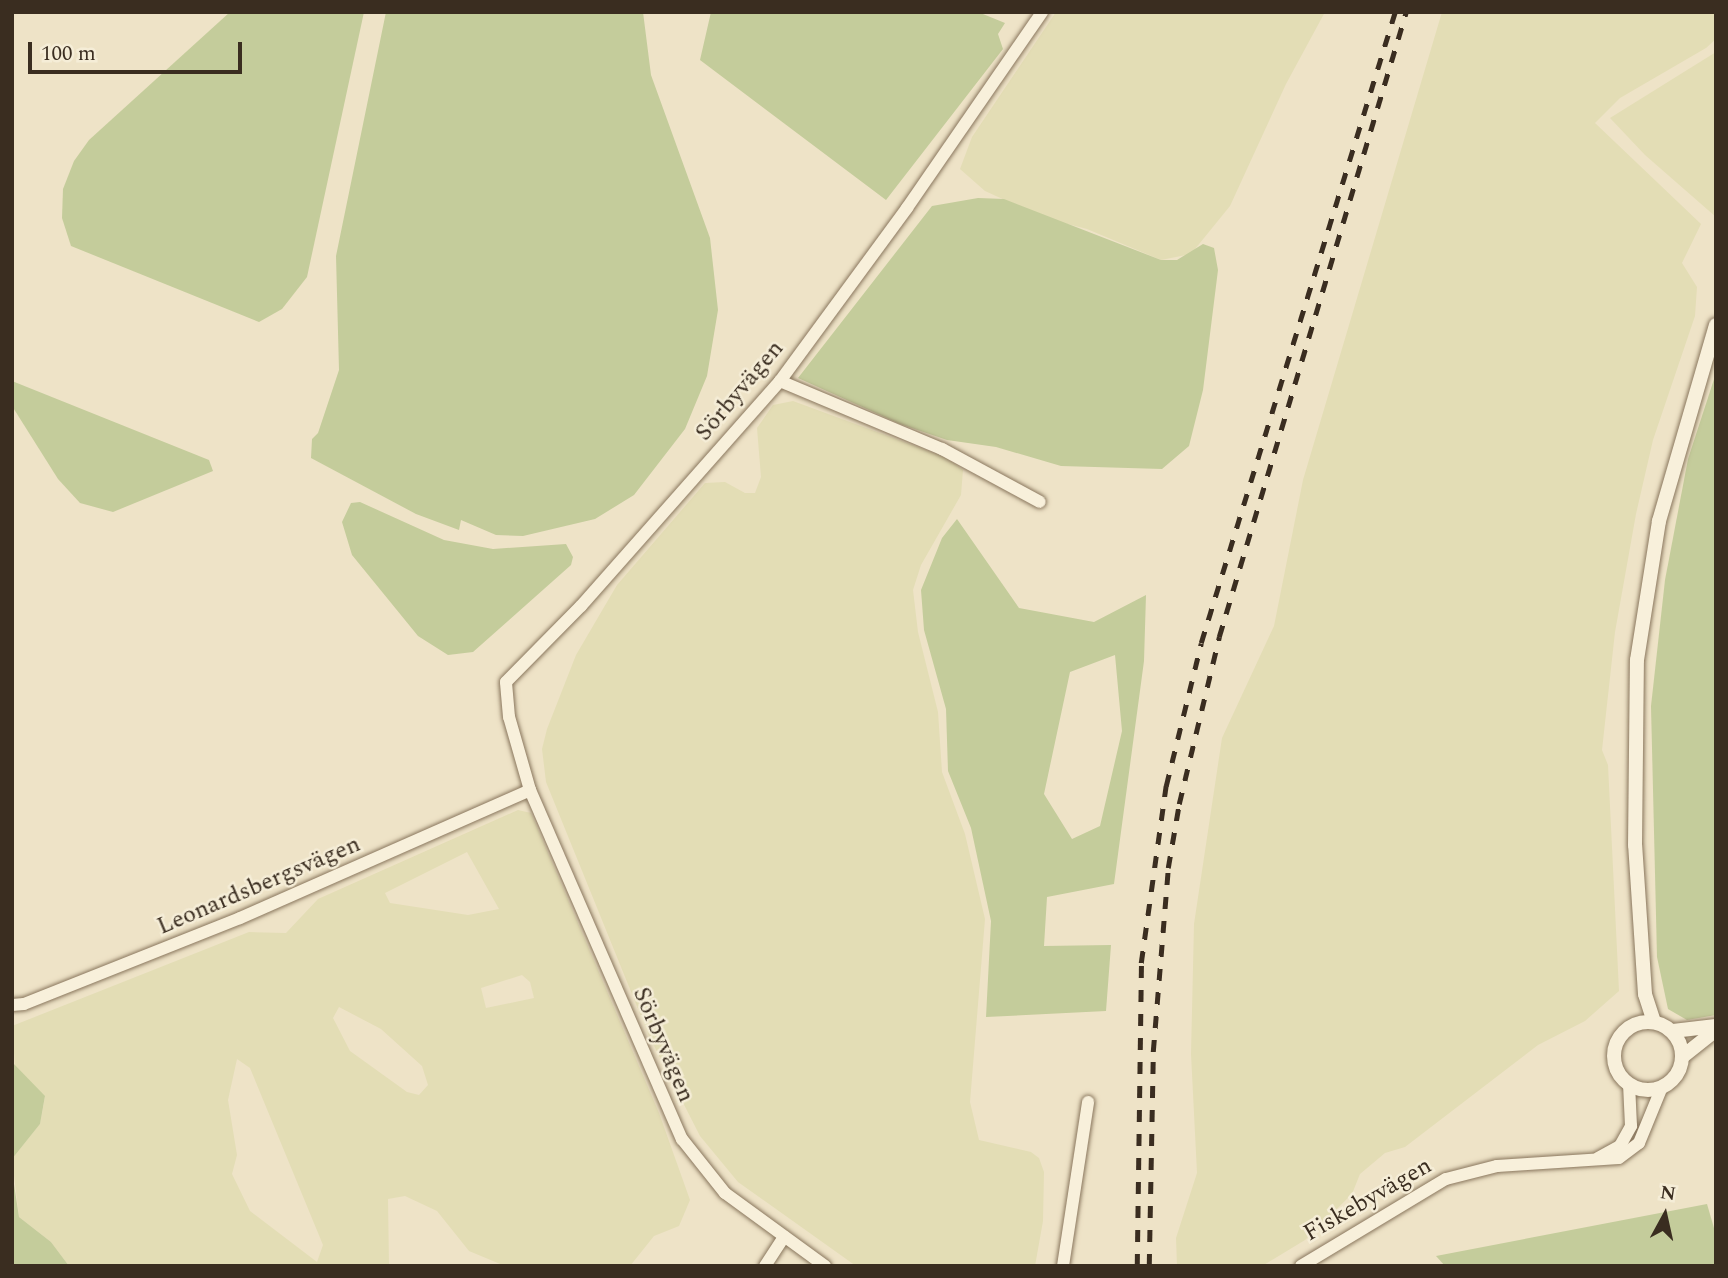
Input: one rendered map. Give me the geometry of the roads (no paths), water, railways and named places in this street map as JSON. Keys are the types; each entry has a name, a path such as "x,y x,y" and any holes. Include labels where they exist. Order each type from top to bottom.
{"street":[{"name":"Sörbyvägen","path":"825,1266 725,1193 682,1139 524,792 509,717 506,682 581,606 780,381 900,219 1042,12"},
{"path":"1654,1022 1645,994 1632,787 1637,660 1659,521 1716,325"},
{"path":"1706,360 1716,342"},
{"path":"780,381 942,449 1040,502"},
{"name":"Leonardsbergsvägen","path":"12,1005 24,1004 240,918 524,792"},
{"path":"1634,1025 1645,994"},
{"path":"1654,1022 1672,1031 1716,1028 1682,1057 1674,1078 1662,1087 1645,1089 1629,1084 1618,1070 1614,1053 1620,1036 1634,1025 1654,1022"},
{"path":"1672,1031 1682,1057"},
{"name":"Fiskebyvägen","path":"1584,1162 1609,1153 1626,1138 1633,1111 1629,1084"},
{"name":"Fiskebyvägen","path":"1301,1266 1446,1179 1497,1166 1606,1161 1631,1152 1646,1131 1662,1087"},
{"path":"1063,1266 1088,1102"},
{"path":"765,1266 784,1237"}],"railway":[{"path":"1137,1266 1141,963 1166,786 1201,643 1395,12"},
{"path":"1149,1266 1153,1052 1168,868 1179,804 1219,637 1406,12"}]}
